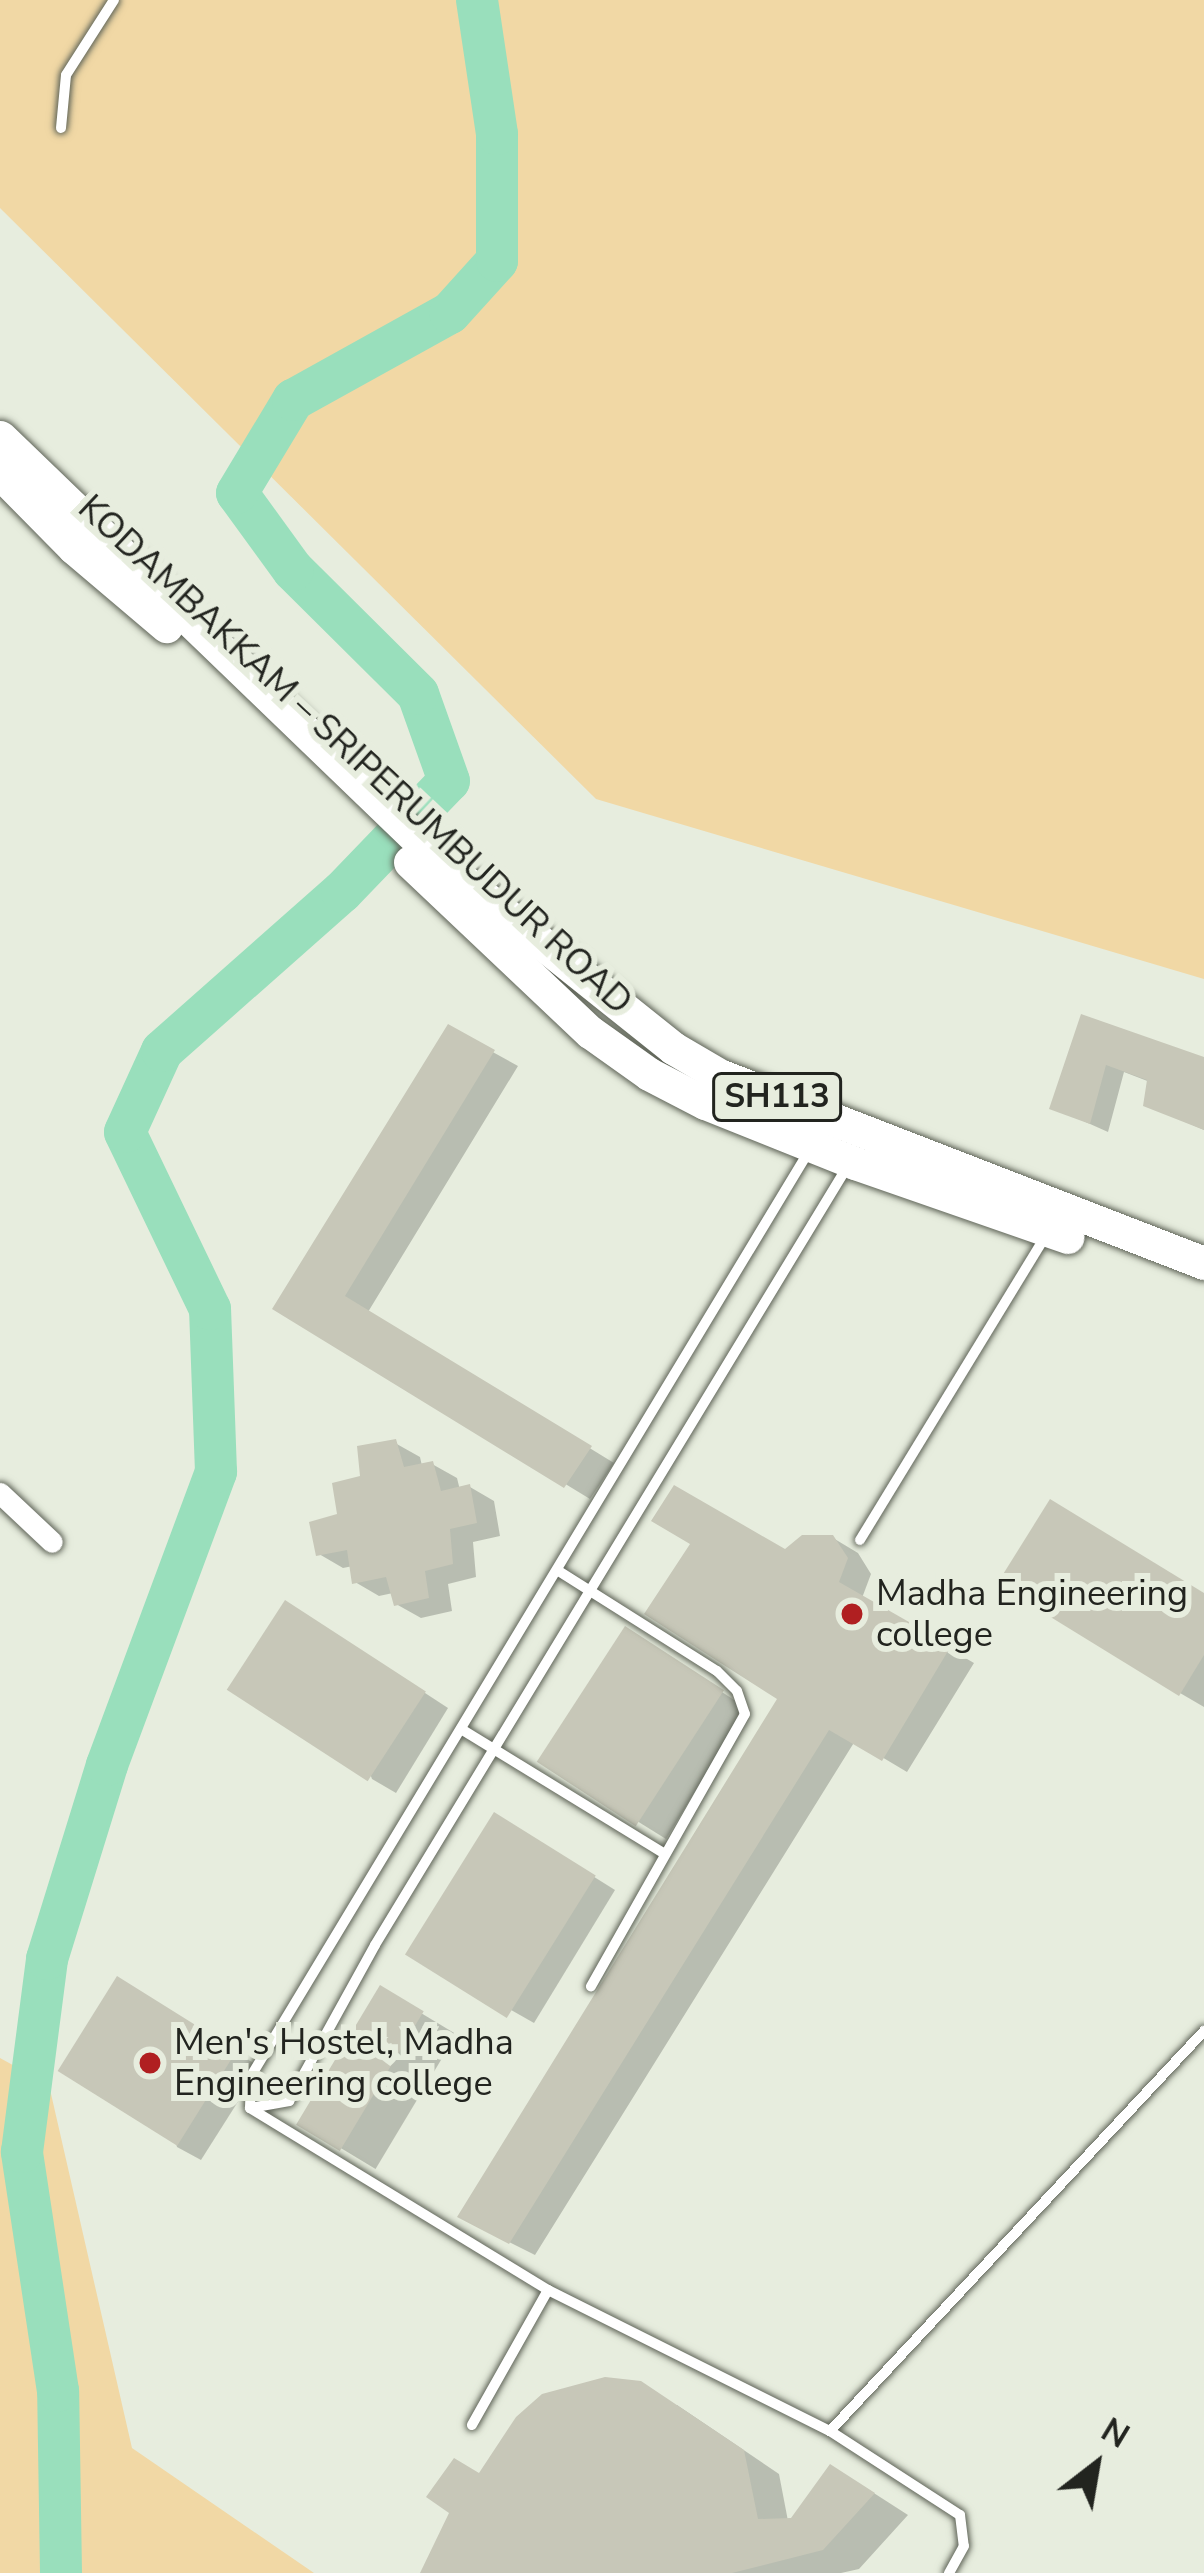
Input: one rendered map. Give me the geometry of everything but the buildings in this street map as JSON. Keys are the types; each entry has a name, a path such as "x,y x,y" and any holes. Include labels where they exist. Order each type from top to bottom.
{"main road":[{"name":"KODAMBAKKAM – SRIPERUMBUDUR ROAD","path":"0,436 622,1055 705,1103 821,1131 1055,1221 1204,1287"},
{"name":"KODAMBAKKAM – SRIPERUMBUDUR ROAD","path":"0,473 74,548 396,834"},
{"name":"KODAMBAKKAM – SRIPERUMBUDUR ROAD","path":"1055,1221 1204,1263"}],"street":[{"path":"0,1493 52,1542"}],"lane":[{"path":"61,128 66,75 114,0"},
{"path":"250,2108 251,2076 821,1131"},
{"path":"250,2108 289,2101 494,1748 859,1148"},
{"path":"860,1540 1055,1221"},
{"path":"556,1570 718,1671 737,1690 745,1714 591,1986"},
{"path":"461,1730 665,1854"},
{"path":"830,2431 1204,2031"},
{"path":"250,2108 548,2290 830,2431 960,2515 964,2546 950,2573"},
{"path":"472,2425 548,2290"}],"shaded area":[{"path":"0,0 1204,0 1204,979 596,799 0,208"},
{"path":"0,2058 49,2085 132,2448 314,2573 0,2573"}],"waterway":[{"path":"61,2573 58,2391 22,2152 47,1959 107,1765 216,1472 210,1309 125,1132 162,1051 342,892 449,781 418,694 293,570 237,493 293,400 450,313 497,261 497,134 477,0"}],"place":[{"name":"Madha Engineering college","path":"852,1614"},
{"name":"Men's Hostel, Madha Engineering college","path":"150,2063"}]}
